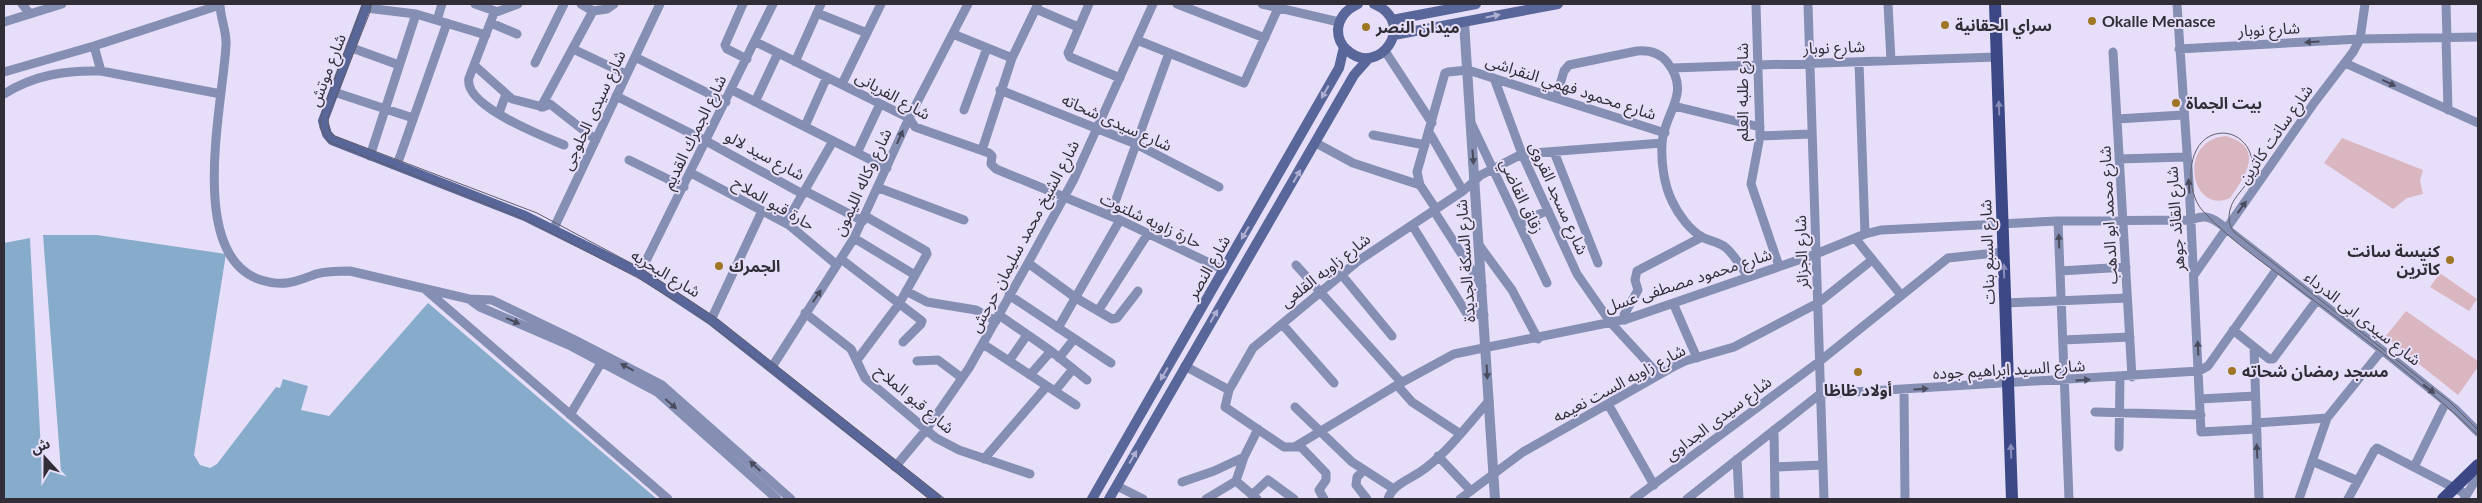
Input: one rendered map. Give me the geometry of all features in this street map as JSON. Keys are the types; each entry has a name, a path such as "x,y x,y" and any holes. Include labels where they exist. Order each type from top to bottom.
{"main road":[{"path":"1358,4 1343,14 1339,22 1338,35 1344,47 1355,56 1369,58 1385,51 1394,35 1392,20 1382,8 1374,4"},
{"path":"1392,20 1443,7 1476,4"},
{"path":"1394,35 1558,4"},
{"name":"شارع السبع بنات","path":"1995,4 2012,499"},
{"name":"شارع موتش","path":"338,143 327,134 323,121 367,6"},
{"name":"شارع النصر","path":"1092,499 1339,68 1344,47"},
{"name":"شارع النصر","path":"1109,499 1316,144 1354,75 1369,58"},
{"name":"شارع البحريه","path":"338,143 554,228 640,273 711,320 937,499"},
{"path":"2443,499 2478,465"}],"street":[{"path":"22,4 30,14"},
{"path":"4,22 62,4"},
{"path":"4,72 94,46 220,4 226,42 214,208 224,247 240,268 250,275 275,283 301,281 317,274 333,271 350,271 469,299 492,300 662,385 729,449 777,499"},
{"path":"437,20 442,4"},
{"path":"475,4 495,12 518,4"},
{"path":"534,63 564,4"},
{"path":"581,4 593,12 607,9 614,4"},
{"name":"شارع سيدى الحلوجى","path":"554,228 660,4"},
{"path":"743,4 725,45 727,49 747,58"},
{"path":"795,62 821,4"},
{"path":"842,84 881,4"},
{"name":"شارع وكاله الليمون","path":"772,367 854,238 879,188 909,118 968,4"},
{"path":"1089,4 1068,51 1069,55 1120,78"},
{"name":"شارع الشيخ محمد سليمان حرحش","path":"895,467 926,430 983,344 1064,197 1098,128 1153,4"},
{"path":"1177,4 1265,38"},
{"path":"1262,4 1279,6 1339,22"},
{"name":"شارع طلبه العلم","path":"1756,4 1760,132 1752,170 1752,192 1779,266"},
{"name":"شارع الجزائر","path":"1808,4 1824,499"},
{"path":"1888,4 1891,61"},
{"name":"شارع القائد جوهر","path":"2177,4 2191,220 2201,432 2256,426"},
{"name":"شارع سانت كاترين","path":"2194,275 2314,103 2345,63 2360,39 2365,4"},
{"path":"2446,4 2448,110"},
{"name":"شارع الجمرك القديم","path":"640,273 756,42 769,5"},
{"path":"367,6 416,14 486,35"},
{"path":"1064,197 996,169 991,164 991,154 982,150 1012,58 1037,6 1078,27"},
{"path":"1137,40 1244,83 1279,6"},
{"path":"495,12 468,83 470,91 518,126 564,145"},
{"path":"541,107 593,12"},
{"path":"817,13 867,33"},
{"path":"370,156 416,14"},
{"name":"شارع السكة الجديدة","path":"1464,22 1495,499"},
{"path":"397,165 447,23"},
{"path":"490,23 517,34"},
{"path":"953,34 1012,58"},
{"name":"شارع نوبار","path":"2179,49 2360,39 2478,37"},
{"name":"شارع الفريانى","path":"756,42 909,118 917,128 982,150"},
{"path":"94,46 101,71"},
{"path":"352,48 400,65"},
{"path":"573,48 626,74"},
{"path":"964,110 987,48"},
{"path":"1556,98 1564,72 1574,64 1646,50 1663,57 1672,68 1678,81 1678,93 1662,143 1665,176 1671,199 1683,220 1702,237 1725,247 1748,277"},
{"path":"1385,51 1430,127 1463,191"},
{"name":"شارع محمد ابو الدهب","path":"2113,52 2132,376"},
{"path":"755,102 778,53"},
{"path":"1110,216 1169,53"},
{"path":"634,57 726,102"},
{"name":"شارع نوبار","path":"1672,68 1997,57"},
{"path":"1859,62 1865,234"},
{"path":"2345,63 2478,123"},
{"path":"474,65 506,94 522,103 541,107 550,104 596,140"},
{"path":"1468,70 1446,73 1417,172 1420,185 1482,286"},
{"name":"شارع محمود فهمي النقراشى","path":"1468,70 1665,133"},
{"path":"4,94 28,82 47,76 74,71 101,71 221,94"},
{"path":"805,126 827,78"},
{"name":"شارع مسجد القروى","path":"1494,78 1522,154 1578,274 1611,323 1659,375"},
{"path":"732,90 887,168"},
{"name":"شارع سيدى شحاته","path":"1000,90 1136,144 1219,187"},
{"path":"334,92 413,118"},
{"path":"498,113 506,94"},
{"name":"شارع سيد لالو","path":"616,96 706,141 798,192 805,193 864,218 926,251 926,256 915,275"},
{"path":"857,152 880,104"},
{"path":"1674,106 1760,132 1812,134"},
{"path":"2117,119 2183,115"},
{"name":"زقاق القاضي","path":"1471,122 1547,283"},
{"path":"1373,135 1425,145"},
{"path":"786,223 805,193 833,141"},
{"path":"1522,154 1662,143"},
{"path":"1316,144 1353,163 1420,185"},
{"path":"1554,152 1598,263"},
{"name":"شارع زاويه القلعى","path":"1258,429 1227,408 1225,404 1229,390 1253,348 1341,274 1493,169 1522,154"},
{"path":"2120,160 2186,157"},
{"path":"629,160 684,187"},
{"name":"حارة قبو الملاح","path":"691,173 786,223 899,304 922,323 903,342"},
{"path":"879,188 964,220"},
{"name":"حارة زاويه شلتوت","path":"1064,197 1120,220 1147,235 1224,270"},
{"path":"1519,224 1548,210"},
{"path":"711,320 762,211"},
{"name":"شارع سيدى ابى الدرداء","path":"2003,224 2058,221 2191,220 2201,216 2211,217 2382,350 2446,402 2478,432"},
{"path":"1058,328 1120,220"},
{"path":"2058,221 2069,499"},
{"name":"شارع محمود مصطفى عسل","path":"1296,446 1318,431 1449,356 1624,320 1816,254 1865,234 1881,230 2003,224"},
{"path":"1412,225 1467,314 1484,315"},
{"path":"1098,311 1147,235"},
{"path":"1624,320 1624,315 1638,290 1635,280 1637,271 1702,237"},
{"path":"854,238 915,275 899,304 857,360"},
{"path":"1855,238 1902,295"},
{"path":"1479,245 1512,290 1538,339"},
{"name":"شارع سيدى الجداوى","path":"1634,499 1820,361 1950,257 2004,252"},
{"name":"شارع زاويه الست نعيمه","path":"1460,499 1523,452 1659,375 1697,358 1734,347 1818,303 1872,260"},
{"path":"1028,263 1076,298 1115,319 1138,291"},
{"path":"1296,265 1399,384 1412,402 1459,433"},
{"path":"2060,271 2126,267"},
{"path":"2199,372 2208,366 2277,269"},
{"path":"1341,274 1392,336"},
{"path":"426,289 668,499"},
{"path":"906,291 927,302 969,309 997,318 1028,335 1087,380"},
{"path":"1009,296 1110,363"},
{"path":"2005,303 2127,298"},
{"path":"469,299 480,307 569,345 657,392 791,499"},
{"path":"2233,330 2268,359 2273,359 2317,300"},
{"path":"1673,303 1697,358"},
{"name":"شارع قبو الملاح","path":"805,313 851,348 864,378 926,430 948,445 1030,474"},
{"path":"1282,324 1334,383"},
{"path":"1009,361 1028,335"},
{"path":"1059,358 1074,338"},
{"path":"2063,340 2130,338"},
{"path":"983,344 1076,405"},
{"path":"2254,347 2259,499"},
{"path":"2299,499 2327,418 2382,350"},
{"path":"1030,375 1051,351"},
{"path":"917,361 938,360 962,378"},
{"path":"570,415 601,363"},
{"path":"1185,366 1229,390"},
{"path":"984,459 1051,389 1073,369"},
{"name":"شارع السيد ابراهيم جوده","path":"1820,394 2199,372"},
{"path":"2119,447 2120,377"},
{"path":"1904,390 1905,499"},
{"path":"1690,498 1820,394"},
{"path":"2200,400 2255,396"},
{"path":"1388,499 1394,489 1421,471 1438,456 1489,401"},
{"path":"2414,467 2446,402"},
{"path":"1608,404 1654,485"},
{"path":"1295,407 1352,462 1394,489"},
{"path":"2095,412 2201,415"},
{"path":"2256,426 2327,418"},
{"path":"1206,499 1236,481 1244,457 1258,429 1284,447 1301,447 1326,473 1326,480 1310,499"},
{"path":"1774,430 1776,499"},
{"path":"2348,499 2374,450 2377,448 2454,488 2465,497 2478,476"},
{"path":"1438,456 1471,491"},
{"path":"1182,482 1214,471 1244,457"},
{"path":"1737,459 1739,499"},
{"path":"2312,461 2358,481"},
{"path":"1775,467 1823,466"},
{"path":"1364,470 1357,478 1356,485 1367,499"},
{"path":"1240,499 1252,495 1268,480 1294,499"},
{"path":"1236,481 1252,495"},
{"path":"1116,486 1143,499"},
{"path":"1319,490 1324,499"}],"shaded area":[{"path":"2226,136 2246,147 2249,163 2246,172 2230,198 2217,201 2206,196 2198,187 2195,175 2195,162 2200,150 2210,141"},
{"path":"2342,138 2423,170 2420,181 2423,194 2407,198 2393,209 2324,163"},
{"path":"2440,273 2477,299 2469,311 2430,287"},
{"path":"2406,311 2478,361 2478,367 2458,395 2385,337"}],"water":[{"path":"43,235 97,235 226,254 194,455 200,465 210,468 217,464 276,387 280,388 283,379 308,386 301,410 329,416 428,303 657,499 4,499 4,243 30,238 42,471 61,471"}],"tram line":[{"path":"363,4 322,112 320,128 329,142 522,218 638,278 677,302"},
{"path":"371,4 370,12 328,117 329,131 335,136 537,213 642,269 719,320 945,499"},
{"path":"2478,430 2450,402 2234,232 2229,222 2230,210 2234,200 2250,177 2252,171 2250,154 2242,140 2227,133 2210,136 2202,142 2196,150 2191,170 2193,192 2202,210 2239,245 2395,363 2478,435"},
{"path":"694,312 770,370 929,499"}],"place":[{"name":"Okalle Menasce","path":"2092,21"},
{"name":"سراي الحقانية","path":"1945,25"},
{"name":"ميدان النصر","path":"1366,27"},
{"name":"بيت الجماة","path":"2176,103"},
{"name":"كنيسة سانت كاترين","path":"2450,260"},
{"name":"الجمرك","path":"719,266"},
{"name":"مسجد رمضان شحاته","path":"2232,371"},
{"name":"أولاد ظاظا","path":"1858,372"}]}
